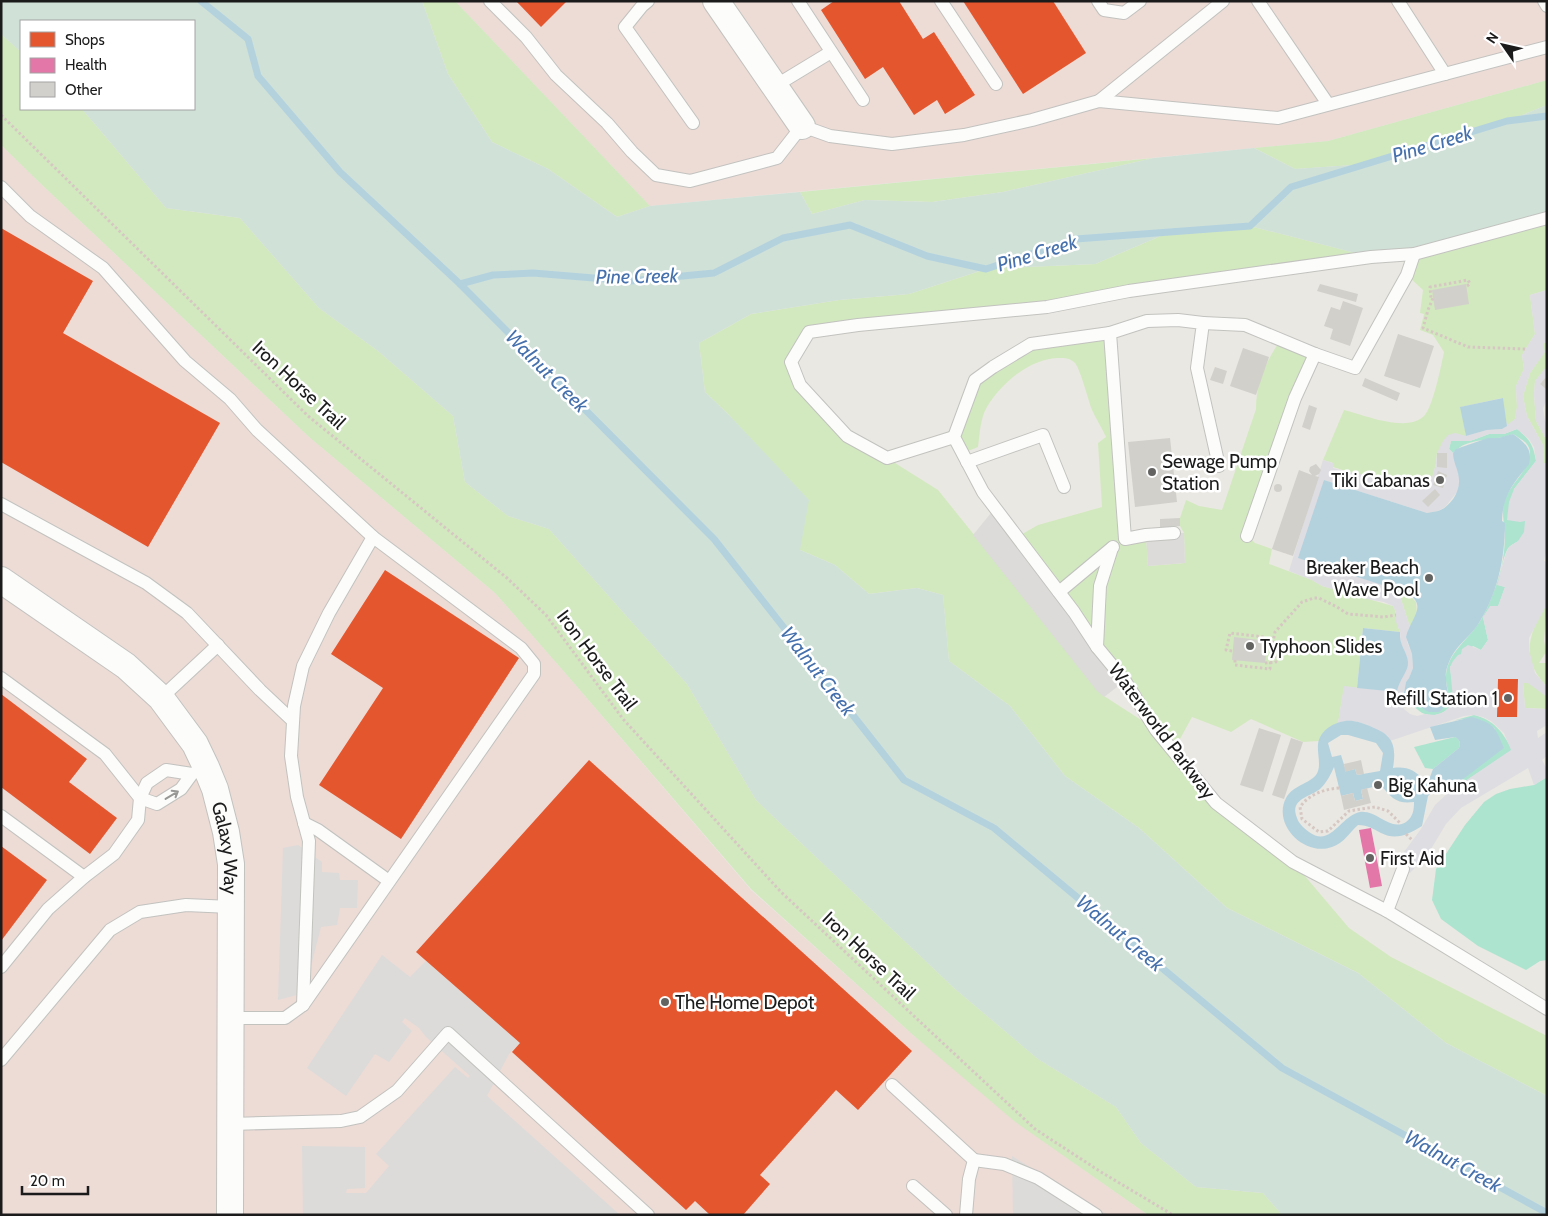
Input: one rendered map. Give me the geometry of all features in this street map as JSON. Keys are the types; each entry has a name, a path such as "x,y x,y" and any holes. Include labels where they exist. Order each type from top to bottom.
{"street":[{"path":"716,1 802,126"},
{"name":"Galaxy Way","path":"1,580 126,666 161,698 195,744 199,771 215,789 226,832 231,864 230,1215"}],"lane":[{"path":"490,1 526,37 556,75 607,122 632,152 656,175 690,181 777,158 802,126 830,136 892,144 964,135 1032,120 1099,101 1278,118 1547,47"},
{"path":"648,1 625,27 693,123"},
{"path":"798,1 863,100"},
{"path":"941,1 996,84"},
{"path":"1098,1 1104,10 1124,13 1140,1"},
{"path":"1099,101 1222,1"},
{"path":"1258,1 1328,104"},
{"path":"1398,1 1445,74"},
{"path":"1544,1 1547,6"},
{"path":"774,86 831,52"},
{"path":"1,187 30,216 103,268 185,361 230,399 257,430 373,537 520,648 534,664 534,674 303,1005 285,1018 230,1018"},
{"path":"1414,254 1407,275 1355,368 1246,326 1178,320 1147,321 1110,333 1032,344 975,380 954,438 887,458 847,436 800,385 791,362 809,332 858,325 1047,307 1129,291 1371,257 1414,254 1547,218"},
{"path":"1203,323 1197,368 1219,466"},
{"path":"1110,333 1125,539"},
{"path":"1247,536 1294,398 1315,354"},
{"path":"967,462 1043,435 1064,487"},
{"name":"Waterworld Parkway","path":"954,438 982,492 1060,592 1097,647 1125,681 1156,730 1216,803 1292,862 1387,911 1547,1009"},
{"path":"1,504 146,584 187,613 260,690 293,721"},
{"path":"1060,592 1125,539 1174,533"},
{"path":"303,1005 309,841 297,798 291,756 294,706 303,666 329,613 373,537"},
{"path":"1097,647 1100,586 1112,548"},
{"path":"161,698 218,645"},
{"path":"1,678 104,754 140,798 157,804 181,789 199,771"},
{"path":"1,967 48,909 84,877 114,854 138,820 140,798 147,783 166,770 199,771"},
{"path":"1,816 84,877"},
{"path":"304,823 318,830 389,881"},
{"path":"1387,911 1403,869"},
{"path":"1,1060 110,930 140,912 186,905 231,907"},
{"path":"230,1124 341,1121 360,1117 397,1091 448,1033 648,1215"},
{"path":"892,1085 974,1160 1004,1164 1038,1178 1096,1215"},
{"path":"966,1215 969,1179 974,1160"},
{"path":"913,1186 946,1215"}],"path":[{"name":"Iron Horse Trail","path":"1,115 308,416 507,578 546,615 623,719 781,892 1035,1129 1101,1172 1173,1215"},
{"path":"1467,286 1470,284 1468,280 1430,287 1433,298 1423,328 1468,347 1526,349"},
{"path":"1265,663 1276,662 1274,642 1276,632 1302,602 1319,598 1348,614 1384,617 1396,615"},
{"path":"1232,652 1226,650 1230,633 1264,637 1263,641"},
{"path":"1235,660 1235,665 1270,669 1271,653 1267,650"},
{"path":"1339,788 1327,789 1304,801 1300,807 1302,819 1319,832 1328,831 1350,811 1375,807 1388,811 1401,824"},
{"path":"1406,834 1413,841"}],"shaded area":[{"path":"1,1 422,1 448,74 492,142 548,169 617,217 650,206 800,192 812,214 865,200 932,202 1003,192 1154,158 1254,148 1295,169 1367,164 1507,121 1547,105 1547,218 1414,254 1371,257 1250,226 1170,232 1095,264 986,269 909,294 839,300 751,314 699,343 705,392 809,500 800,550 835,565 869,594 917,588 943,595 949,661 1010,706 1065,776 1139,828 1227,908 1358,973 1446,1043 1547,1096 1547,1215 1282,1215 1263,1193 1196,1187 1141,1143 1116,1107 1038,1059 954,988 756,800 687,684 549,529 508,516 465,482 453,416 378,351 319,308 240,218 166,208 83,110 195,110 195,20 20,20 20,51 1,34"},
{"path":"455,1 1547,1 1547,80 1328,141 650,206"},
{"path":"1,145 309,437 495,593 751,890 913,1035 1077,1165 1148,1215 1,1215"},
{"path":"1547,290 1547,341 1543,344 1545,352 1530,373 1523,396 1527,416 1543,445 1544,463 1547,463 1547,548 1544,561 1547,562 1547,604 1529,638 1529,650 1535,673 1547,687 1547,697 1528,683 1523,683 1525,708 1547,709 1547,725 1537,731 1538,738 1547,732 1547,756 1542,760 1547,769 1547,777 1534,785 1528,768 1461,808 1446,824 1428,854 1410,873 1395,864 1421,829 1435,805 1449,792 1511,750 1504,733 1491,721 1474,715 1464,716 1390,741 1388,736 1365,724 1354,721 1338,723 1344,686 1397,692 1398,684 1404,674 1406,657 1396,622 1396,612 1393,606 1384,602 1362,598 1322,586 1289,571 1323,460 1333,463 1333,468 1387,478 1402,489 1414,489 1421,487 1432,478 1437,453 1448,435 1455,433 1466,436 1487,430 1502,429 1515,419 1517,407 1516,386 1524,369 1522,355 1535,334 1530,295","holes":["1517,429 1529,439 1534,447 1536,461 1514,489 1509,502 1507,520 1525,521 1524,532 1518,541 1509,547 1506,553 1497,585 1505,587 1498,606 1490,606 1483,617 1488,640 1481,650 1468,645 1462,649 1461,654 1453,661 1450,667 1453,699 1450,706 1444,712 1435,715 1425,714 1417,716 1410,714 1404,709 1402,703 1406,682 1413,668 1412,654 1407,642 1410,627 1398,590 1324,480 1427,513 1438,511 1445,507 1458,491 1460,480 1453,453 1449,449 1451,441 1470,441 1489,434 1504,434","1498,679 1518,679 1517,717 1497,716"]},
{"path":"1547,366 1547,376 1540,384 1547,390 1547,398 1543,409 1547,425 1547,441 1536,421 1534,395 1535,381"},
{"path":"995,508 1125,681 1104,697 1097,691 973,535"},
{"path":"1184,533 1185,563 1148,566 1146,535"},
{"path":"298,845 322,862 322,872 339,873 340,880 358,880 357,908 340,908 337,925 321,927 304,993 278,1000 283,848"},
{"path":"382,955 410,977 426,961 520,1043 509,1054 487,1096 620,1215 303,1215 302,1146 365,1147 365,1188 347,1189 346,1193 366,1193 389,1166 376,1154 455,1067 468,1078 470,1076 426,1037 419,1028 405,1018 402,1022 412,1031 389,1062 375,1054 346,1096 307,1068"},
{"path":"1012,1156 1108,1215 1013,1215"}],"green space":[{"path":"422,1 455,1 650,206 617,217 548,169 492,142 448,74"},
{"path":"1,34 20,51 20,110 83,110 166,208 240,218 319,308 378,351 453,416 465,482 508,516 549,529 687,684 756,800 954,988 1038,1059 1116,1107 1141,1143 1196,1187 1263,1193 1282,1215 1148,1215 1014,1121 913,1035 751,889 495,593 309,437 1,145"},
{"path":"1547,80 1547,105 1507,121 1368,164 1295,169 1254,148 1328,141"},
{"path":"1154,158 1003,192 932,202 865,200 812,214 800,192"},
{"path":"1547,218 1547,290 1530,295 1535,334 1522,355 1524,369 1516,386 1517,407 1515,419 1507,426 1502,398 1461,407 1466,436 1460,436 1437,453 1432,478 1421,487 1414,489 1402,489 1387,478 1352,473 1333,467 1333,463 1323,460 1344,410 1396,423 1417,421 1427,411 1436,386 1444,352 1433,335 1420,330 1424,314 1420,313 1423,290 1407,275 1414,254"},
{"path":"1250,226 1371,257 809,332 791,362 800,385 847,436 938,490 1104,696 1155,729 1017,537 1038,525 1102,507 1098,443 1106,437 1092,410 1075,363 1069,359 1050,359 1029,366 1009,380 987,407 982,421 978,447 963,453 954,437 975,380 1031,344 1110,333 1125,538 1146,535 1148,566 1185,563 1184,533 1180,526 1180,518 1186,500 1199,506 1222,510 1256,409 1260,381 1271,356 1281,340 1315,354 1247,536 1255,543 1272,549 1269,564 1312,580 1322,586 1393,606 1400,632 1363,628 1357,688 1344,687 1338,723 1327,730 1319,741 1303,742 1251,719 1231,732 1192,717 1174,750 1216,803 1293,862 1349,928 1391,957 1547,1036 1547,1096 1446,1043 1358,973 1227,908 1139,828 1065,776 1010,706 949,661 943,595 917,588 869,594 835,565 800,550 767,457 705,392 699,343 751,314 839,300 909,294 986,269 1095,264 1170,232"},
{"path":"1547,341 1547,366 1535,381 1534,395 1536,421 1547,441 1547,463 1544,463 1543,445 1527,416 1523,396 1530,373 1541,357 1543,344"},
{"path":"1517,429 1530,443 1534,450 1536,461 1514,489 1525,520 1525,533 1522,538 1508,548 1505,554 1498,585 1505,587 1498,607 1483,617 1488,640 1481,650 1473,646 1450,667 1453,699 1449,707 1439,714 1425,714 1404,697 1404,693 1420,707 1449,697 1446,680 1447,668 1457,649 1479,623 1492,596 1500,574 1504,553 1503,512 1505,499 1530,457 1530,450 1526,443 1513,434 1466,444 1453,453 1449,449 1451,441 1470,441 1489,434 1504,434"},
{"path":"1398,590 1408,594 1416,602 1417,614 1410,627"},
{"path":"1547,604 1544,640 1546,652 1539,663 1547,663 1547,687 1538,677 1533,666 1530,646 1535,625"},
{"path":"1523,682 1528,682 1547,697 1547,709 1525,708"},
{"path":"1474,715 1481,717 1501,732 1512,750 1449,792 1439,793 1437,788 1495,729 1479,720 1462,719 1453,721"},
{"path":"1455,737 1460,742 1459,748 1433,769 1425,768 1414,747"},
{"path":"1547,777 1547,960 1540,961 1526,970 1478,946 1441,919 1432,900 1436,869 1465,825 1484,802 1496,794 1510,789 1534,785"}],"water":[{"path":"1503,398 1507,426 1502,429 1487,430 1466,436 1460,407"},
{"name":"Breaker Beach Wave Pool","path":"1513,434 1527,446 1530,459 1529,464 1510,490 1504,504 1502,521 1505,523 1505,537 1495,590 1477,626 1451,657 1446,674 1448,700 1439,712 1429,712 1404,693 1406,682 1413,668 1412,654 1406,637 1417,610 1415,599 1398,590 1298,558 1324,480 1427,513 1437,511 1450,503 1458,489 1459,477 1453,453 1456,449 1488,438 1498,438"},
{"path":"1363,628 1400,632 1408,665 1397,692 1357,688"},
{"name":"Big Kahuna","path":"1472,717 1490,724 1504,748 1450,789 1437,788 1428,796 1422,826 1402,836 1387,835 1368,826 1358,825 1340,843 1322,849 1302,843 1287,828 1283,818 1286,798 1293,790 1309,781 1318,772 1319,739 1331,726 1336,723 1353,721 1381,731 1390,739 1394,749 1393,768 1410,770 1418,774 1424,781 1430,777 1433,769 1459,748 1460,745 1459,740 1455,737 1435,740 1430,727","holes":["1341,735 1348,735 1376,743 1383,753 1380,771 1357,775 1355,769 1346,771 1341,755 1332,757 1328,743","1334,767 1341,796 1353,793 1355,801 1363,799 1361,790 1381,785 1395,800 1414,802 1412,816 1406,822 1395,824 1389,823 1373,814 1360,812 1347,819 1330,834 1317,836 1309,832 1298,820 1295,812 1296,807 1302,799 1325,784"]}],"building: Shops":[{"path":"516,1 567,1 541,27"},
{"path":"834,1 899,1 923,39 934,32 975,95 945,114 937,100 914,115 883,67 865,79 821,10"},
{"path":"963,1 1053,1 1086,53 1023,94"},
{"path":"1,228 93,281 63,333 220,423 148,547 1,462"},
{"path":"385,570 519,658 401,839 319,785 383,688 331,654"},
{"name":"Refill Station 1","path":"1498,679 1518,679 1517,717 1497,717"},
{"path":"1,694 87,759 69,782 117,818 90,854 1,787"},
{"name":"The Home Depot","path":"589,760 912,1051 858,1110 836,1090 760,1175 770,1184 743,1215 710,1215 695,1201 686,1210 512,1052 520,1043 416,952"},
{"path":"1,846 47,880 1,941"}],"building: Health":[{"name":"First Aid","path":"1371,828 1382,886 1370,888 1359,830"}],"building: Other":[{"path":"1320,284 1358,294 1356,302 1317,291"},
{"path":"1466,284 1469,304 1435,310 1432,290"},
{"path":"1343,301 1363,308 1350,346 1330,339 1333,329 1324,326 1331,307 1340,310"},
{"path":"1398,334 1434,346 1420,388 1384,376"},
{"path":"1243,348 1269,357 1256,395 1230,386"},
{"path":"1215,367 1227,371 1223,384 1210,380"},
{"path":"1547,376 1547,390 1540,384"},
{"path":"1365,378 1400,393 1397,401 1362,386"},
{"path":"1309,405 1317,408 1310,430 1302,427"},
{"name":"Sewage Pump Station","path":"1170,438 1177,502 1135,507 1128,442"},
{"path":"1437,453 1447,453 1447,468 1437,467"},
{"path":"1316,464 1321,470 1315,476 1319,477 1293,556 1272,549 1299,470 1312,475 1309,471 1310,467"},
{"name":"Tiki Cabanas","path":"1438,471 1447,475 1443,488 1433,485"},
{"path":"1278,484 1282,488 1278,492 1274,488"},
{"path":"1435,489 1440,495 1428,507 1422,501"},
{"path":"1180,518 1180,526 1160,528 1160,519"},
{"name":"Typhoon Slides","path":"1234,637 1268,641 1265,663 1232,660"},
{"path":"1259,728 1281,735 1263,792 1240,785"},
{"path":"1291,738 1303,742 1284,799 1272,795"},
{"path":"1361,760 1364,774 1357,775 1355,769 1345,772 1344,764"},
{"path":"1367,788 1371,803 1344,810 1341,796 1353,793 1355,801 1363,799 1361,790"}],"waterway":[{"name":"Walnut Creek","path":"201,1 248,39 258,76 340,172 460,284 714,539 904,780 994,828 1282,1068 1547,1213"},
{"name":"Pine Creek","path":"460,284 493,275 533,273 630,281 714,273 783,238 850,225 927,256 986,269 1076,239 1250,226 1291,187 1507,121 1547,116"}],"place":[{"name":"Sewage Pump Station","path":"1152,472"},
{"name":"Tiki Cabanas","path":"1440,480"},
{"name":"Breaker Beach Wave Pool","path":"1429,578"},
{"name":"Typhoon Slides","path":"1250,646"},
{"name":"Refill Station 1","path":"1508,698"},
{"name":"Big Kahuna","path":"1378,785"},
{"name":"First Aid","path":"1370,858"},
{"name":"The Home Depot","path":"665,1002"}]}
